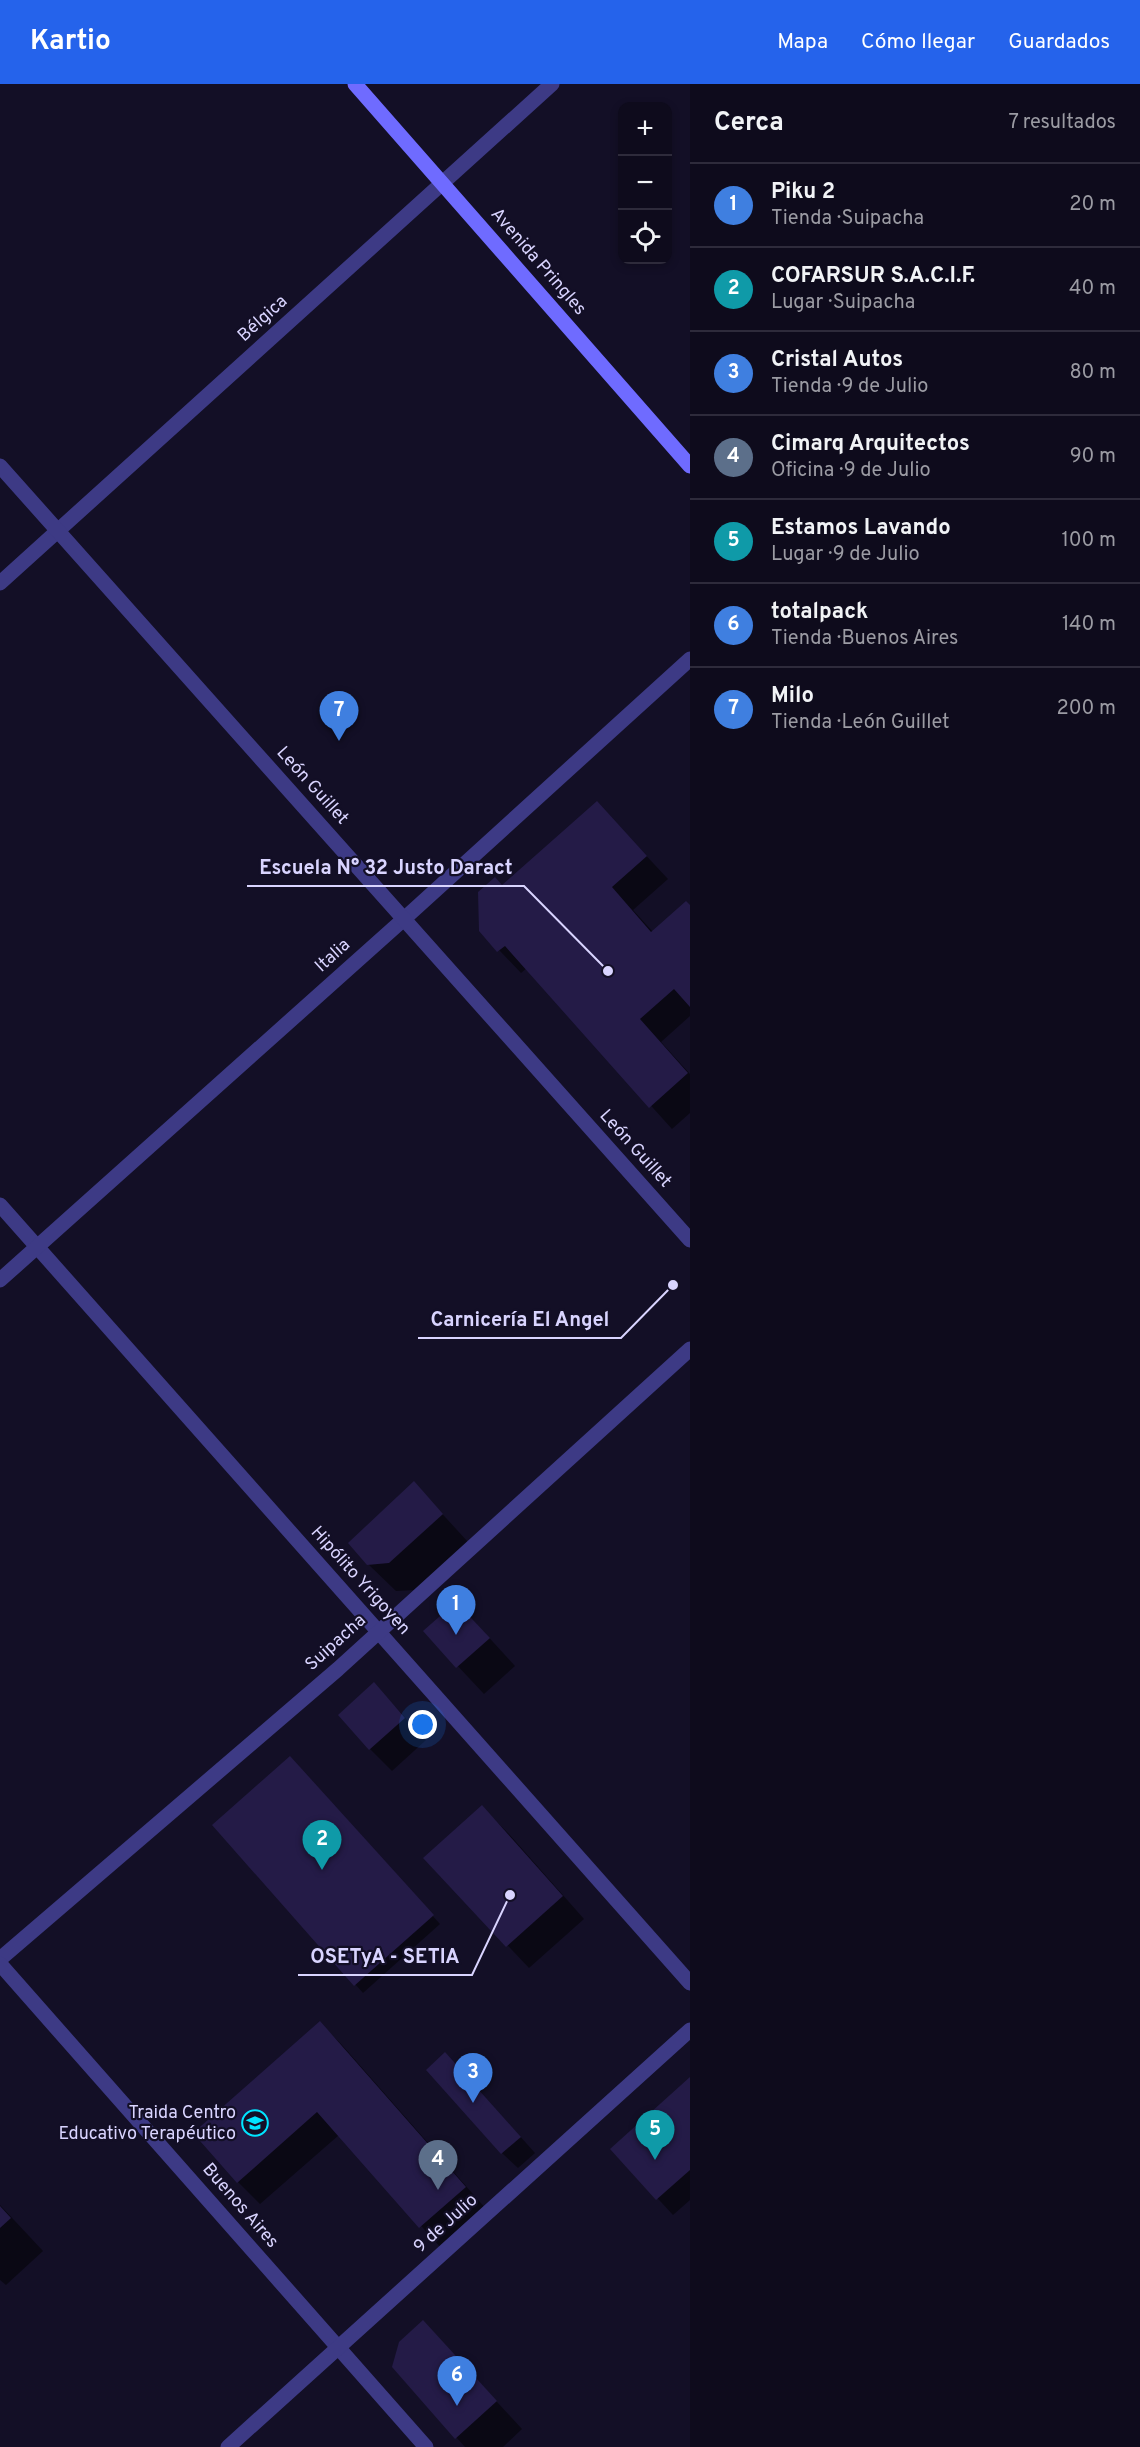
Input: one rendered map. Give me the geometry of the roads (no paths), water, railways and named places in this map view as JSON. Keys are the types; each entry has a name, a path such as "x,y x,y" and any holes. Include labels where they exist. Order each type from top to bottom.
{"main road":[{"name":"Avenida Pringles","path":"355,84 690,466"}],"street":[{"name":"Bélgica","path":"0,583 552,84"},
{"name":"León Guillet","path":"0,466 690,1240"},
{"name":"Italia","path":"0,1280 405,918 690,658"},
{"name":"Hipólito Yrigoyen","path":"0,1205 690,1983"},
{"name":"Suipacha","path":"0,1959 379,1632 690,1349"},
{"name":"Buenos Aires","path":"0,1964 426,2447"},
{"name":"9 de Julio","path":"228,2447 690,2030"}],"place":[{"name":"Milo","path":"339,741"},
{"name":"Escuela N° 32 Justo Daract","path":"608,971"},
{"name":"Carnicería El Angel","path":"673,1285"},
{"name":"Piku 2","path":"456,1635"},
{"name":"COFARSUR S.A.C.I.F.","path":"322,1870"},
{"name":"OSETyA - SETIA","path":"510,1895"},
{"name":"Cristal Autos","path":"473,2103"},
{"name":"Traida Centro Educativo Terapéutico","path":"255,2123"},
{"name":"Estamos Lavando","path":"655,2160"},
{"name":"Cimarq Arquitectos","path":"438,2190"},
{"name":"totalpack","path":"457,2406"}]}
